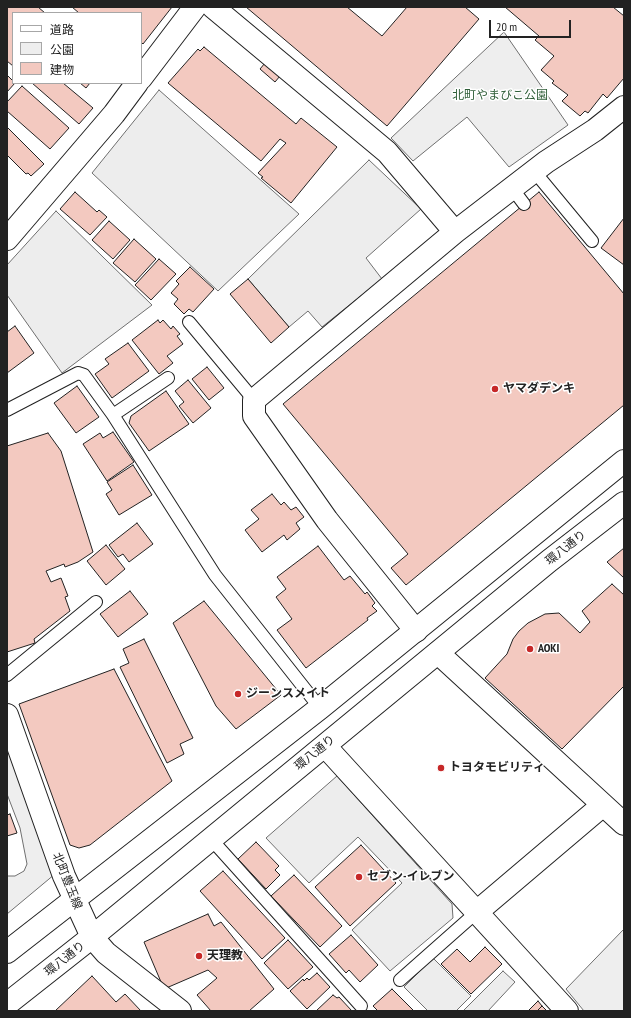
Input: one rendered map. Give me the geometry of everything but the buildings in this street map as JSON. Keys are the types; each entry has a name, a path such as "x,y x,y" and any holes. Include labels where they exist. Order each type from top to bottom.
{"street":[{"path":"142,77 195,7"},
{"path":"213,7 387,152 455,232"},
{"path":"7,239 95,137 136,84"},
{"path":"416,631 327,520 254,416 254,400 455,232 518,196 534,171 595,130 624,107"},
{"path":"7,952 320,708 624,461"},
{"name":"環八通り","path":"7,1004 92,937 549,561 624,503"},
{"path":"438,653 624,824"},
{"name":"北町豊玉線","path":"7,715 64,876 92,937 106,954 180,1011"},
{"path":"325,746 478,911 567,1011"},
{"path":"478,911 604,805"}],"lane":[{"path":"534,171 592,241"},
{"path":"189,322 254,400"},
{"path":"7,410 78,373 81,373 113,415 215,575 320,708"},
{"path":"113,415 168,378"},
{"path":"7,675 96,602"},
{"path":"211,839 361,1006"},
{"path":"400,980 478,911"}],"green space":[{"name":"北町やまびこ公園","path":"504,32 568,125 509,167 467,117 413,161 391,138"},
{"path":"7,748 55,874 7,914 7,876 15,876 24,871 27,864 20,828 7,794"},
{"path":"624,929 624,1011 584,1011 566,989"}],"shaded area":[{"path":"159,90 299,214 218,291 92,173"},
{"path":"369,160 421,209 366,258 382,279 322,327 308,311 289,327 248,279"},
{"path":"56,211 152,305 62,373 7,295 7,265"},
{"path":"337,776 452,904 453,918 390,971 352,930 402,883 358,837 309,883 266,838"},
{"path":"433,958 471,996 456,1011 428,1011 404,987"},
{"path":"503,971 515,982 488,1011 463,1011"}],"place":[{"name":"ヤマダデンキ","path":"495,389"},
{"name":"AOKI","path":"530,649"},
{"name":"ジーンスメイト","path":"238,694"},
{"name":"トヨタモビリティ","path":"441,768"},
{"name":"セブン-イレブン","path":"359,877"},
{"name":"天理教","path":"199,956"}]}
